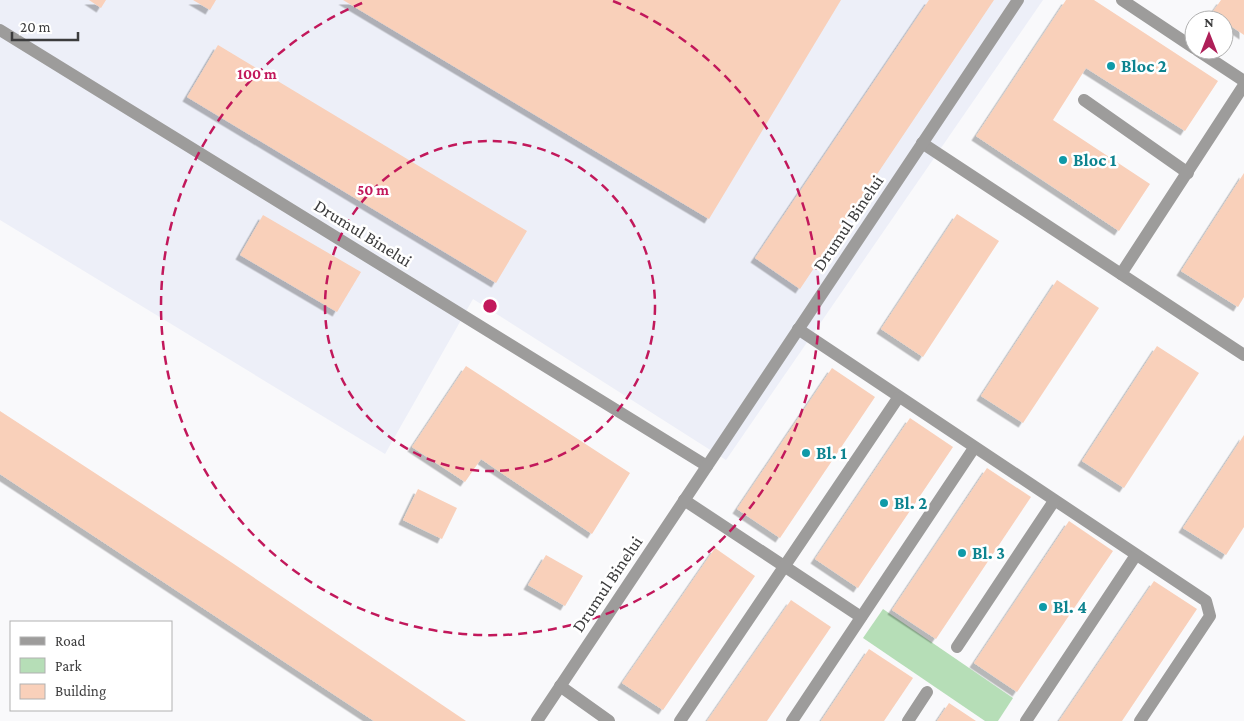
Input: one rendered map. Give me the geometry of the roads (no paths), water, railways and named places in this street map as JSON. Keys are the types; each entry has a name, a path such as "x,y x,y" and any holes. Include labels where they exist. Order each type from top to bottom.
{"street":[{"name":"Drumul Binelui","path":"537,721 1018,0"},
{"path":"1122,0 1184,41"},
{"name":"Drumul Binelui","path":"0,30 707,466"},
{"path":"1212,60 1244,81"},
{"path":"1121,274 1244,85"},
{"path":"1084,100 1188,172"},
{"path":"922,143 1244,355"},
{"path":"798,329 898,398 1206,601 1210,609 1210,616 1140,721"},
{"path":"680,721 898,398"},
{"path":"792,721 974,448"},
{"path":"684,500 861,617"},
{"path":"957,648 1054,501"},
{"path":"1026,721 1136,554"},
{"path":"560,686 609,721"},
{"path":"908,721 927,692"}],"place":[{"name":"Bloc 2","path":"1111,66"},
{"name":"Bloc 1","path":"1063,160"},
{"name":"Bl. 1","path":"806,453"},
{"name":"Bl. 2","path":"884,503"},
{"name":"Bl. 3","path":"962,553"},
{"name":"Bl. 4","path":"1043,607"}]}
